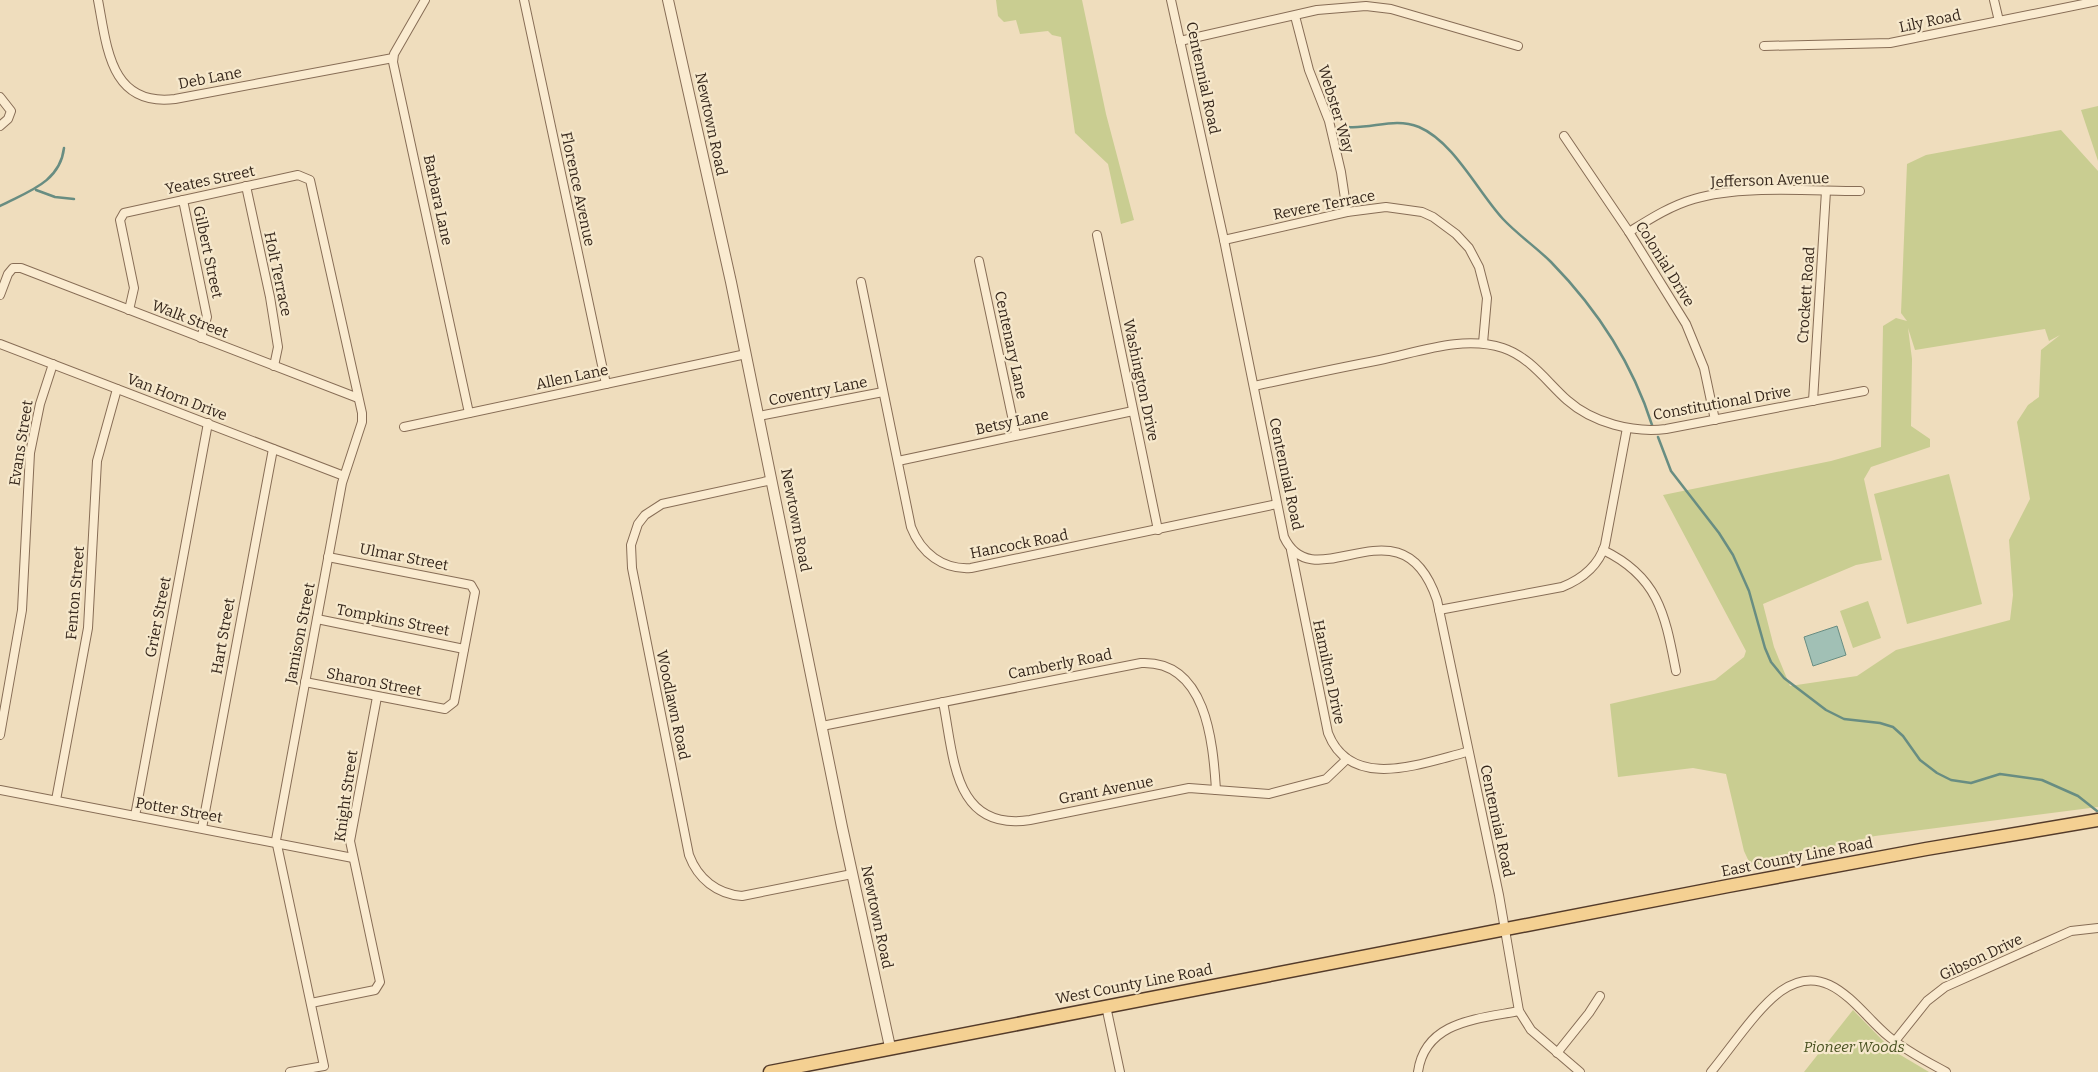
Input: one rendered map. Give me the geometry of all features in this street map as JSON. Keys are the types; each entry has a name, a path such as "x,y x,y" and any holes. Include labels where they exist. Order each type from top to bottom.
{"main road":[{"name":"East County Line Road","path":"1504,932 1907,852 2098,820"},
{"name":"West County Line Road","path":"770,1072 890,1047 1504,932"}],"street":[{"name":"Deb Lane","path":"99,0 108,53 114,71 128,87 155,100 175,99 393,58"},
{"path":"393,58 425,0"},
{"name":"Florence Avenue","path":"524,0 606,384"},
{"name":"Newtown Road","path":"668,0 746,354 852,874 890,1047"},
{"name":"Centennial Road","path":"1171,0 1224,240 1284,536 1291,550 1298,556 1311,560 1372,550 1394,551 1422,570 1428,578 1439,610 1467,752 1499,895 1519,1011 1531,1030 1580,1072"},
{"path":"1994,0 1998,21"},
{"name":"Lily Road","path":"1764,46 1890,44 2098,1"},
{"path":"1180,40 1335,8 1375,6 1518,46"},
{"name":"Webster Way","path":"1295,16 1309,70 1329,121 1341,172 1347,212"},
{"name":"Barbara Lane","path":"393,58 469,413"},
{"path":"0,97 9,107 10,115 0,126"},
{"name":"Colonial Drive","path":"1564,136 1629,232 1686,324 1704,368 1716,420"},
{"name":"Yeates Street","path":"129,310 134,288 120,220 124,213 149,206 298,175 305,176"},
{"name":"Jamison Street","path":"290,1072 324,1066 276,842 344,476 362,422 312,184 305,176"},
{"name":"Holt Terrace","path":"246,186 270,297 278,347 274,366"},
{"name":"Crockett Road","path":"1813,401 1826,190"},
{"name":"Jefferson Avenue","path":"1629,232 1671,208 1703,196 1728,192 1860,190"},
{"name":"Gilbert Street","path":"183,200 206,309 206,324 201,338"},
{"name":"Revere Terrace","path":"1224,240 1347,212 1386,207 1413,209 1433,217 1456,234 1476,259 1486,298 1482,343"},
{"name":"Washington Drive","path":"1097,235 1158,530"},
{"name":"Centenary Lane","path":"980,261 1016,435"},
{"name":"Walk Street","path":"0,295 8,274 13,268 21,268 358,398"},
{"name":"Hancock Road","path":"861,282 915,538 931,556 955,568 971,568 1277,504"},
{"name":"Constitutional Drive","path":"1254,386 1445,346 1482,343 1502,348 1526,361 1576,407 1606,422 1627,428 1657,430 1864,391"},
{"name":"Van Horn Drive","path":"0,344 344,476"},
{"name":"Allen Lane","path":"404,428 746,354"},
{"name":"Evans Street","path":"0,735 22,610 30,453 40,404 53,364"},
{"name":"Fenton Street","path":"56,800 88,628 97,461 117,389"},
{"name":"Coventry Lane","path":"759,416 883,392"},
{"name":"Betsy Lane","path":"898,461 1133,411"},
{"name":"Grier Street","path":"135,816 208,423"},
{"path":"1439,610 1562,587 1590,571 1603,550 1627,428"},
{"name":"Hart Street","path":"202,828 272,449"},
{"name":"Woodlawn Road","path":"772,480 662,504 645,515 638,524 630,555 651,668 690,855 699,874 705,881 725,892 742,896 852,874"},
{"name":"Hamilton Drive","path":"1291,550 1328,733 1336,749 1357,765 1378,770 1467,752"},
{"path":"1603,550 1633,568 1658,600 1667,625 1676,671"},
{"name":"Ulmar Street","path":"328,557 468,583 474,592 464,649"},
{"name":"Tompkins Street","path":"317,619 464,649"},
{"name":"Sharon Street","path":"305,682 377,697 438,708 449,708 454,702 464,649"},
{"name":"Camberly Road","path":"822,726 1141,663 1158,664 1183,676 1196,692 1203,710 1216,790"},
{"name":"Knight Street","path":"311,1003 375,990 378,987 380,978 350,846 377,697"},
{"name":"Grant Avenue","path":"943,702 962,790 980,812 997,819 1018,822 1189,788 1260,795 1326,780 1347,759"},
{"name":"Potter Street","path":"0,790 353,858"},
{"name":"Gibson Drive","path":"1895,1041 1927,1001 1946,987 2071,931 2098,928"},
{"path":"1711,1072 1773,998 1787,988 1804,982 1827,984 1842,991 1895,1041 1946,1072"},
{"path":"1556,1053 1592,1009 1600,996"},
{"path":"1106,1006 1120,1072"},
{"path":"1418,1072 1425,1050 1430,1042 1448,1027 1469,1020 1519,1011"}],"green space":[{"path":"996,0 1082,0 1106,114 1134,220 1121,224 1108,164 1075,133 1061,37 1052,35 1048,31 1020,34 1016,20 1004,22 998,16"},
{"path":"2098,106 2098,161 2081,110"},
{"path":"2061,130 2098,171 2098,807 1875,836 1751,866 1744,851 1726,774 1693,768 1618,777 1610,704 1715,680 1744,657 1746,651 1663,495 1831,461 1881,447 1883,326 1896,318 1907,321 1901,313 1907,164 1926,155","holes":["1908,328 1915,350 2045,329 2049,341 2060,335 2041,350 2039,397 2028,405 2017,422 2030,499 2009,540 2013,595 2010,620 1896,650 1857,676 1790,686 1774,647 1763,604 1856,565 1882,560 1864,479 1871,467 1930,447 1930,439 1911,426 1912,359"]},
{"path":"1949,474 1982,604 1907,624 1874,494"},
{"path":"1868,601 1881,638 1853,648 1840,611"},
{"name":"Pioneer Woods","path":"1853,1010 1892,1050 1929,1072 1804,1072"}],"water":[{"path":"1837,626 1846,655 1813,666 1804,637"}],"waterway":[{"path":"1348,127 1392,123 1410,124 1432,134 1443,144 1465,168 1503,219 1551,262 1598,318 1623,358 1644,402 1652,425"},
{"path":"0,206 31,191 49,178 56,170 64,148"},
{"path":"36,190 55,197 74,199"},
{"path":"1658,437 1671,471 1719,533 1733,555 1749,591 1765,648 1771,662 1784,678 1826,710 1844,719 1880,723 1893,727 1903,736 1920,760 1937,773 1951,780 1971,783 2000,774 2042,780 2078,796 2097,811"}]}
